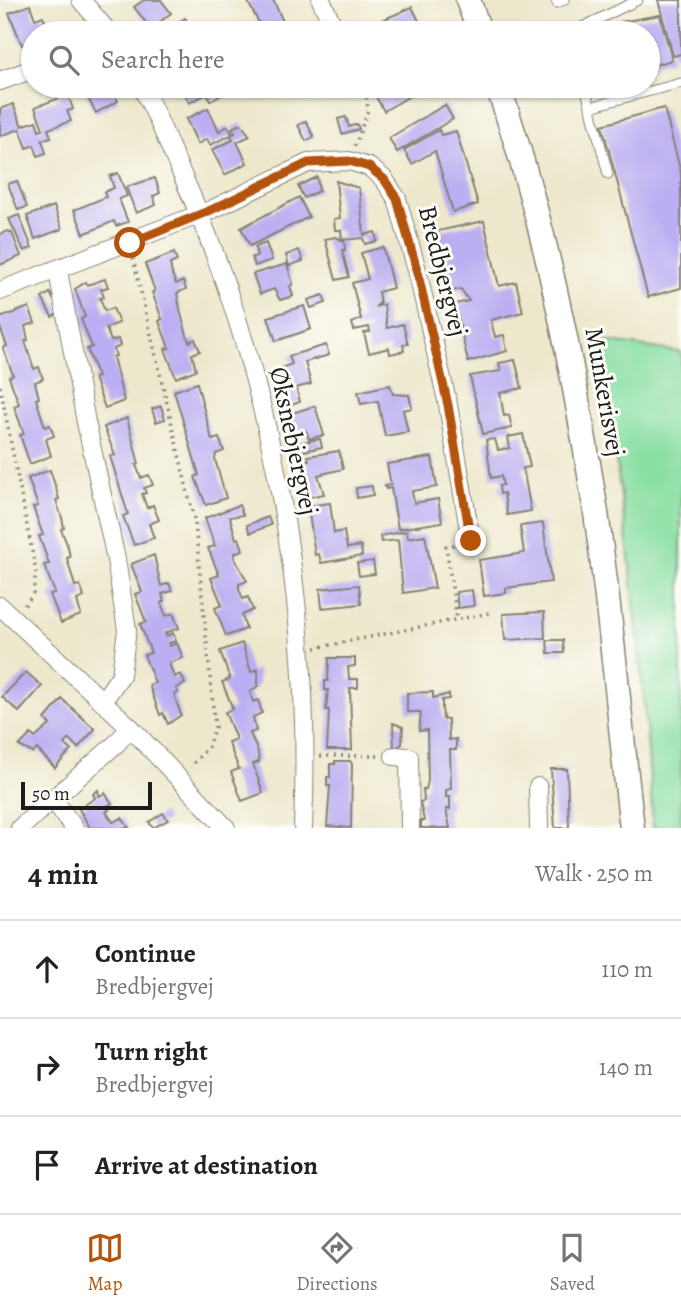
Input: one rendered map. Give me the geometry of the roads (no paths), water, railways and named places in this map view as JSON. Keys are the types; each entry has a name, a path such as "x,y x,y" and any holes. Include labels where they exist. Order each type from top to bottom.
{"main road":[{"path":"468,0 476,21"},
{"name":"Munkerisvej","path":"501,98 534,211 565,335 594,502 632,828"},
{"name":"Munkerisvej","path":"617,828 618,717"}],"street":[{"path":"81,0 99,21"},
{"path":"321,0 331,21"},
{"path":"0,81 21,73"},
{"name":"Øksnebjergvej","path":"146,98 200,215 235,312 264,411 287,533 300,651 304,755 303,828"},
{"name":"Bredbjergvej","path":"0,291 200,215 308,163 349,161 369,167 384,179 397,199 448,405 471,541"},
{"path":"58,271 86,422 116,559 127,631 121,675 103,701"},
{"path":"7,612 130,727 226,828"},
{"path":"20,828 117,743 130,727"},
{"path":"394,756 409,757 410,828"},
{"path":"538,787 539,828"},
{"path":"54,800 74,828"}],"lane":[{"path":"556,0 557,3 564,0"},
{"path":"595,21 638,0"},
{"path":"660,89 681,83"},
{"path":"588,98 608,174"},
{"path":"590,107 624,98"}]}
